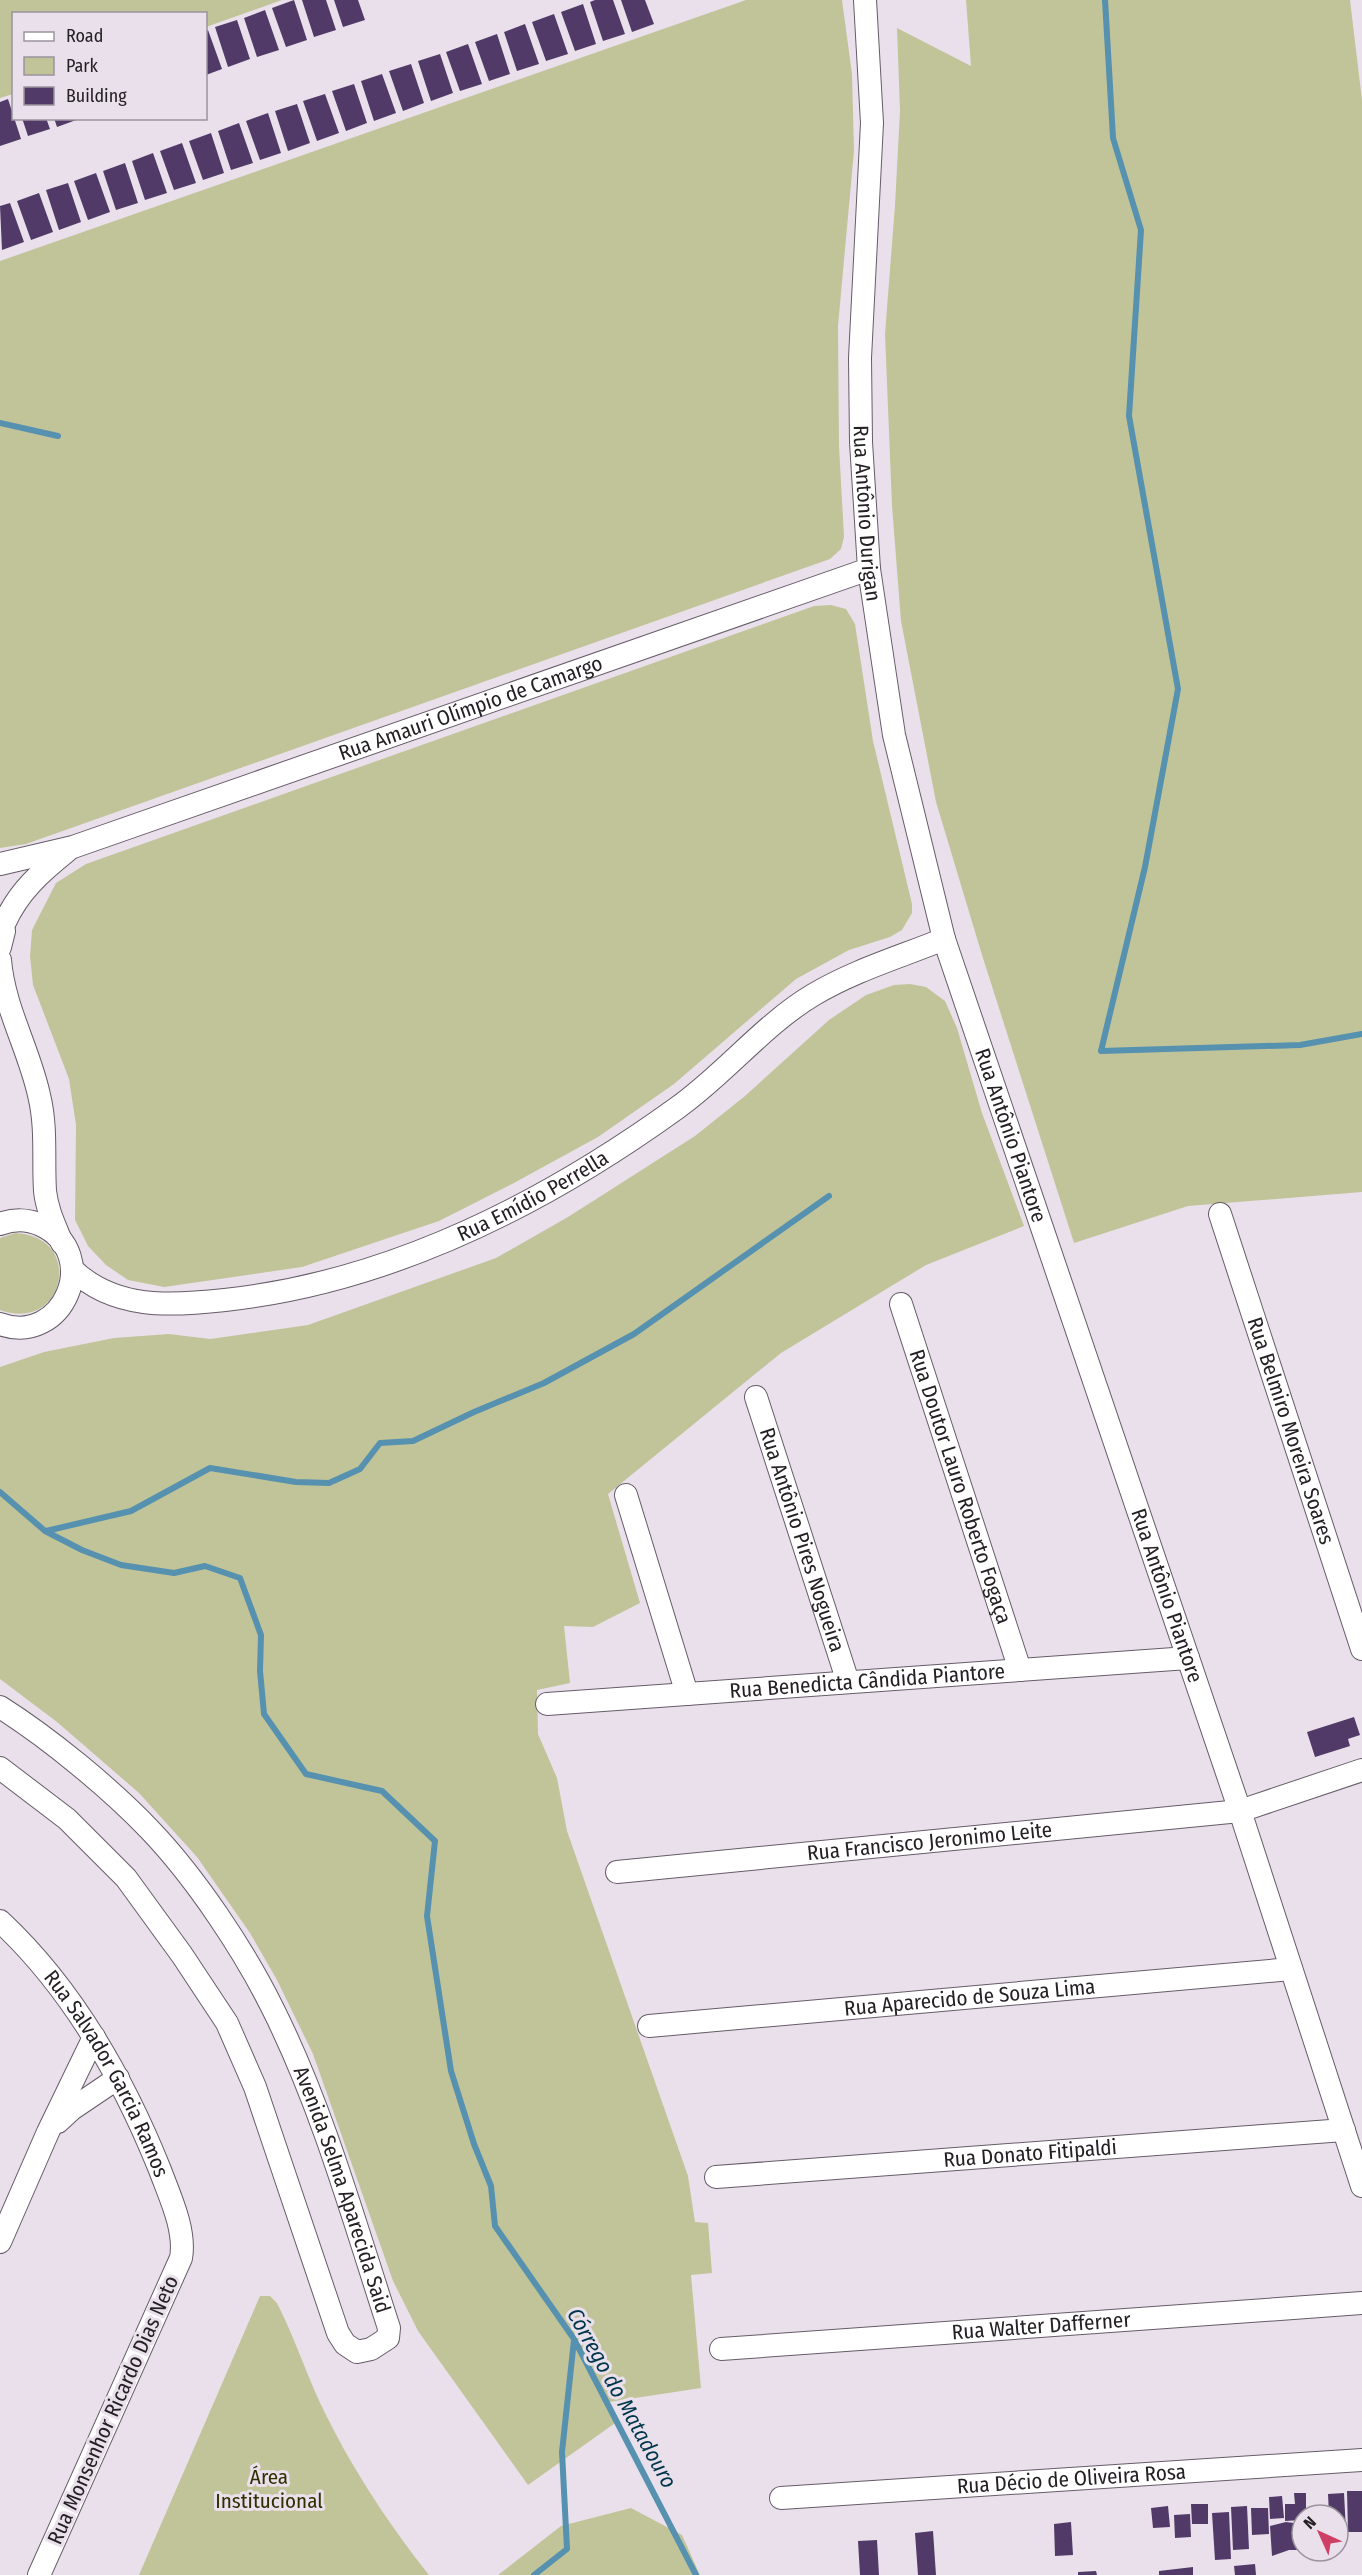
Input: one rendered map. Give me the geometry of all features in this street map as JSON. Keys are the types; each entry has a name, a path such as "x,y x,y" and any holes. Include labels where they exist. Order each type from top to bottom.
{"street":[{"name":"Rua Antônio Durigan","path":"866,6 872,123 860,379 861,442 869,569 894,735 944,939 967,1005"},
{"name":"Rua Amauri Olímpio de Camargo","path":"0,864 73,847 869,569"},
{"name":"Rua Amauri Olímpio de Camargo","path":"2,935 13,904 23,890 73,847"},
{"path":"0,897 2,935"},
{"name":"Rua Emídio Perrella","path":"72,1269 99,1288 131,1301 170,1305 259,1297 325,1283 404,1257 462,1234 526,1203 600,1160 699,1092 745,1050 812,996 860,970 944,939"},
{"path":"0,960 9,1009 39,1094 44,1122 45,1192 50,1217 72,1269 70,1288 61,1307 45,1320 0,1335"},
{"name":"Rua Antônio Piantore","path":"967,1005 1240,1811 1362,2186"},
{"name":"Rua Belmiro Moreira Soares","path":"1220,1214 1362,1649"},
{"path":"0,1224 15,1220 37,1223 47,1228 62,1243"},
{"name":"Rua Doutor Lauro Roberto Fogaça","path":"901,1305 1020,1670"},
{"path":"0,1324 26,1327"},
{"name":"Rua Antônio Pires Nogueira","path":"756,1397 848,1682"},
{"path":"626,1495 687,1694"},
{"name":"Rua Benedicta Cândida Piantore","path":"547,1704 1188,1658"},
{"name":"Avenida Selma Aparecida Said","path":"0,1707 23,1721 151,1830 193,1882 241,1950 274,2009 311,2096 389,2328 388,2338 383,2343 357,2352 345,2344 338,2333 255,2087 227,2023 182,1955 126,1878 67,1818 0,1768"},
{"name":"Rua Francisco Jeronimo Leite","path":"617,1872 1240,1811 1362,1770"},
{"name":"Rua Salvador Garcia Ramos","path":"0,1921 28,1947 48,1971 94,2037 118,2078 166,2186 184,2244"},
{"name":"Rua Aparecido de Souza Lima","path":"649,2025 1291,1969"},
{"path":"0,2242 48,2132 94,2037"},
{"path":"48,2132 72,2109 118,2078"},
{"name":"Rua Donato Fitipaldi","path":"716,2177 1344,2130"},
{"name":"Rua Monsenhor Ricardo Dias Neto","path":"39,2575 181,2259 184,2244"},
{"name":"Rua Walter Dafferner","path":"721,2349 1362,2303"},
{"name":"Rua Décio de Oliveira Rosa","path":"781,2498 1362,2460"}],"green space":[{"path":"0,0 282,0 207,27 207,12 12,12 12,94 0,98"},
{"path":"746,0 842,0 852,74 854,151 838,326 839,446 844,537 841,549 830,559 26,844 0,848 0,261"},
{"path":"966,0 1350,0 1362,100 1362,1192 1188,1206 1074,1243 936,802 901,621 892,506 885,334 900,111 897,28 971,66"},
{"path":"831,605 846,609 855,624 873,741 912,904 912,913 902,930 890,937 849,950 796,979 674,1084 598,1137 439,1221 302,1267 164,1287 128,1280 106,1265 88,1246 75,1220 76,1125 69,1079 33,985 30,956 32,930 56,883 86,864 814,606"},
{"path":"910,984 926,987 945,1001 957,1028 982,1113 1024,1226 926,1265 781,1353 608,1494 640,1603 593,1627 564,1626 570,1683 537,1690 538,1734 557,1778 567,1831 688,2176 695,2222 708,2223 712,2273 691,2275 701,2388 609,2402 618,2421 528,2485 418,2331 393,2281 313,2054 277,1980 250,1933 197,1857 139,1793 57,1722 0,1679 0,1367 44,1352 114,1338 169,1334 210,1339 308,1325 496,1258 568,1217 695,1136 745,1096 829,1020 866,995 894,985"},
{"path":"15,1233 37,1238 52,1250 59,1265 58,1282 52,1297 40,1309 22,1314 0,1310 0,1238"},
{"name":"Área Institucional","path":"260,2296 270,2296 277,2303 320,2403 349,2458 387,2518 429,2575 139,2575"},
{"path":"631,2508 682,2535 700,2575 498,2575 561,2526"}],"building":[{"path":"294,0 307,40 286,47 272,8"},
{"path":"302,0 326,0 336,30 314,37"},
{"path":"334,0 358,0 365,20 343,27"},
{"path":"613,0 625,34 603,41 590,2"},
{"path":"621,0 645,0 654,24 632,32"},
{"path":"583,4 596,44 575,51 561,12"},
{"path":"265,10 279,50 257,57 244,18"},
{"path":"554,14 568,54 546,61 532,22"},
{"path":"237,20 250,59 228,67 215,27"},
{"path":"525,24 539,64 517,71 504,32"},
{"path":"207,30 222,69 207,75"},
{"path":"497,34 510,74 489,81 475,42"},
{"path":"468,44 482,84 460,91 446,52"},
{"path":"440,54 453,93 431,101 418,61"},
{"path":"411,64 424,103 403,111 389,71"},
{"path":"382,74 396,113 374,121 361,81"},
{"path":"354,84 367,123 346,131 332,91"},
{"path":"325,94 339,133 317,141 303,101"},
{"path":"8,99 12,120 15,120 21,139 0,146 0,102"},
{"path":"297,104 310,143 288,151 275,111"},
{"path":"268,113 281,153 260,160 246,121"},
{"path":"23,120 47,120 50,129 28,136"},
{"path":"55,120 76,120 57,127"},
{"path":"239,123 253,163 231,170 218,131"},
{"path":"211,133 224,173 203,180 189,141"},
{"path":"182,143 196,183 174,190 160,151"},
{"path":"153,153 167,193 145,200 132,161"},
{"path":"125,163 138,203 116,210 103,171"},
{"path":"96,173 110,212 88,220 74,181"},
{"path":"68,183 81,222 59,230 46,190"},
{"path":"39,193 53,232 31,240 17,201"},
{"path":"10,203 24,242 2,250 0,206"},
{"path":"1354,1717 1360,1735 1348,1739 1350,1746 1315,1757 1307,1732"},
{"path":"1347,2491 1362,2491 1362,2532 1350,2532 1350,2503 1347,2503"},
{"path":"1294,2493 1306,2493 1306,2503 1295,2503"},
{"path":"1344,2493 1345,2503 1328,2503 1328,2494"},
{"path":"1282,2496 1284,2518 1270,2519 1269,2497"},
{"path":"1191,2504 1208,2504 1208,2524 1192,2524"},
{"path":"1285,2504 1290,2504 1290,2521 1285,2521"},
{"path":"1168,2506 1170,2527 1153,2528 1151,2508"},
{"path":"1247,2506 1249,2549 1233,2550 1231,2507"},
{"path":"1251,2508 1268,2508 1269,2534 1252,2535"},
{"path":"1229,2512 1231,2559 1215,2560 1212,2513"},
{"path":"1190,2514 1191,2537 1175,2538 1174,2515"},
{"path":"1071,2522 1073,2555 1055,2556 1054,2524"},
{"path":"1290,2522 1290,2550 1272,2556 1270,2526"},
{"path":"933,2531 936,2575 918,2575 915,2533"},
{"path":"877,2540 879,2575 860,2575 858,2541"},
{"path":"1255,2564 1256,2575 1235,2575 1234,2566"},
{"path":"1193,2567 1193,2575 1159,2575 1159,2571"},
{"path":"1096,2571 1097,2575 1078,2575 1078,2572"}],"waterway":[{"path":"1105,0 1113,138 1141,230 1129,416 1178,689 1145,867 1101,1051 1300,1045 1362,1034"},
{"path":"0,423 58,436"},
{"path":"46,1531 131,1511 210,1468 296,1482 329,1483 360,1469 380,1443 413,1441 474,1412 544,1383 634,1334 829,1196"},
{"name":"Córrego do Matadouro","path":"0,1492 45,1531 82,1550 121,1565 174,1573 205,1566 240,1578 261,1635 260,1671 264,1714 306,1774 382,1791 435,1841 427,1916 451,2071 474,2144 491,2186 495,2226 574,2339 696,2575"},
{"path":"534,2575 567,2549 562,2452 574,2340"}]}
